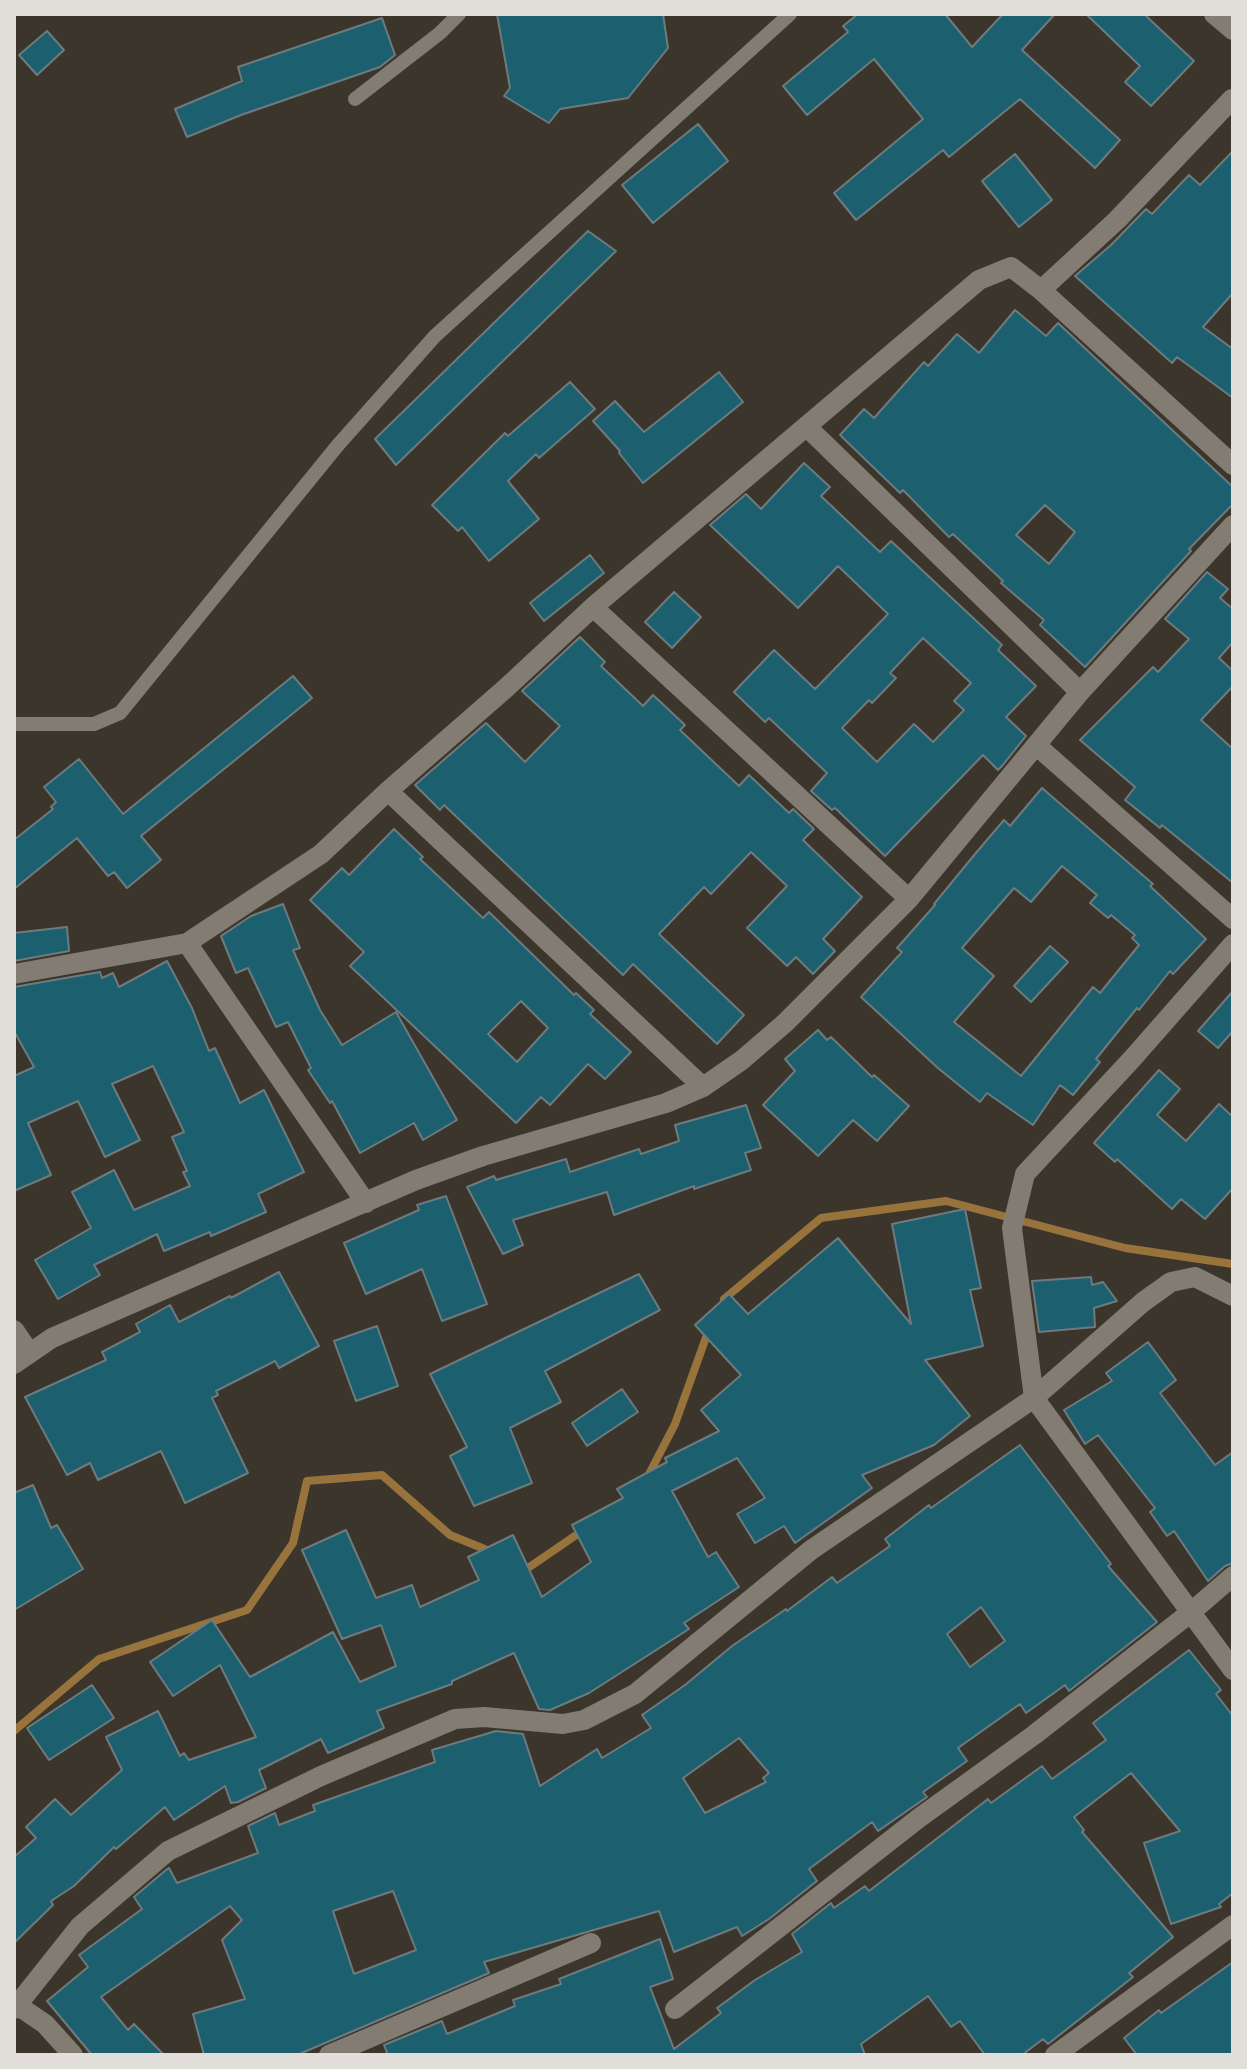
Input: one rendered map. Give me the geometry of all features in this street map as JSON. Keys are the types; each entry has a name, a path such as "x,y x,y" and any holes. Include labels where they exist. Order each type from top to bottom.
{"street":[{"path":"1214,14 1233,30"},
{"path":"1041,290 1117,220 1232,99"},
{"path":"14,974 187,943 321,854 593,607 979,280 1011,267 1041,290 1233,465"},
{"path":"807,427 1080,692"},
{"path":"14,1330 22,1358 52,1338 416,1180 483,1156 666,1103 703,1087 742,1060 785,1023 909,899 1080,692 1233,525"},
{"path":"593,607 909,899"},
{"path":"1036,745 1233,919"},
{"path":"388,791 703,1087"},
{"path":"187,943 366,1203"},
{"path":"1233,944 1025,1174 1012,1228 1034,1398 1233,1670"},
{"path":"73,2055 45,2024 15,2007 80,1926 168,1851 321,1776 455,1719 484,1717 563,1724 584,1720 635,1694 811,1550 1034,1398 1143,1302 1171,1282 1195,1277 1233,1296"},
{"path":"675,2009 919,1818 1034,1735 1233,1576"},
{"path":"1055,2055 1233,1925"},
{"path":"329,2055 591,1943"}],"lane":[{"path":"355,99 440,33 459,14"},
{"path":"14,724 94,724 120,713 338,445 435,336 790,14"}],"building":[{"path":"497,14 663,14 668,48 628,98 560,109 549,123 504,96 510,88"},
{"path":"858,14 945,14 972,47 1003,14 1055,14 1022,50 1120,140 1095,168 1020,99 949,157 943,150 856,220 834,193 923,119 874,59 807,115 783,86 848,32 843,26"},
{"path":"1086,14 1144,14 1194,61 1151,106 1125,82 1140,66"},
{"path":"382,18 395,55 380,67 187,137 175,109 242,81 238,67"},
{"path":"47,31 64,50 37,75 19,55"},
{"path":"698,124 728,161 653,223 622,185"},
{"path":"1233,151 1233,293 1203,327 1233,349 1233,398 1177,357 1172,363 1075,276 1146,209 1152,214 1189,175 1200,185"},
{"path":"1015,154 1052,200 1019,227 982,181"},
{"path":"588,231 616,251 396,465 375,439"},
{"path":"1015,310 1046,336 1058,323 1233,487 1233,504 1085,667 1040,625 1044,620 1001,583 1003,581 953,534 949,537 903,490 900,493 840,435 864,409 874,418 924,362 928,366 957,334 979,353","holes":["1045,505 1075,532 1049,564 1016,535"]},
{"path":"719,372 743,402 643,483 593,421 615,401 644,432"},
{"path":"570,382 595,409 539,458 536,454 508,481 539,519 489,561 462,527 458,531 432,505 505,433 508,436"},
{"path":"804,463 830,487 821,496 880,552 891,541 1002,645 998,650 1036,686 1006,717 1026,736 1002,766 998,770 983,755 885,856 835,808 832,810 811,791 827,773 769,718 765,722 734,692 774,650 815,689 888,614 838,566 798,608 710,525 746,494 761,509","holes":["923,638 971,683 954,701 964,710 933,742 914,724 877,762 842,728 896,678 890,673"]},
{"path":"590,555 604,573 544,621 530,603"},
{"path":"1207,572 1228,589 1220,598 1233,609 1233,642 1219,658 1233,671 1233,686 1201,720 1233,749 1233,883 1162,825 1160,828 1125,800 1135,787 1080,740 1153,667 1158,672 1189,639 1165,619"},
{"path":"674,592 701,617 672,648 645,622"},
{"path":"580,637 605,662 601,666 643,706 653,695 685,725 680,730 739,786 749,775 789,813 793,809 814,829 803,840 862,897 823,939 835,951 813,974 796,957 787,966 747,928 787,886 751,852 711,894 704,887 659,934 744,1015 717,1044 633,964 623,975 444,805 440,810 415,785 486,723 525,762 560,726 522,691"},
{"path":"293,676 312,698 141,836 161,860 127,888 114,872 108,876 77,838 14,889 14,840 53,809 51,807 56,802 44,787 79,759 123,814"},
{"path":"1042,788 1153,884 1150,886 1206,939 1173,974 1170,971 1139,1010 1137,1008 1096,1059 1100,1062 1073,1095 1060,1085 1033,1125 987,1093 980,1102 861,997 902,952 897,948 1004,820 1010,826","holes":["1062,866 1097,895 1090,903 1135,935 1132,938 1139,945 1100,993 1093,987 1021,1076 954,1022 994,976 962,948 1014,888 1031,902"]},
{"path":"394,829 423,857 420,859 483,918 489,912 574,995 576,993 594,1010 590,1014 631,1052 605,1079 588,1064 550,1105 541,1097 516,1123 350,966 364,952 310,900 342,868 349,875","holes":["521,1001 548,1028 517,1062 488,1034"]},
{"path":"283,904 300,948 293,950 320,1010 342,1045 396,1012 457,1120 423,1140 414,1123 360,1153 332,1101 330,1103 308,1070 311,1068 288,1022 276,1027 248,968 236,973 221,936 251,916"},
{"path":"67,927 69,951 14,961 14,933"},
{"path":"1050,946 1068,962 1031,1002 1014,986"},
{"path":"167,961 192,1008 209,1051 215,1048 240,1103 264,1090 304,1172 258,1194 266,1212 211,1236 210,1232 164,1251 157,1234 94,1265 100,1275 58,1299 35,1260 91,1228 72,1192 114,1170 134,1210 190,1186 172,1137 184,1132 153,1066 112,1084 140,1140 105,1157 78,1101 28,1123 51,1175 14,1191 14,1076 34,1067 14,1031 14,987 100,972 102,978 113,973 119,987"},
{"path":"1233,991 1233,1031 1218,1048 1198,1031"},
{"path":"818,1030 827,1040 831,1037 872,1077 874,1075 909,1106 877,1141 853,1120 818,1156 763,1105 795,1071 785,1059"},
{"path":"1159,1070 1180,1089 1157,1115 1186,1141 1219,1104 1233,1117 1233,1188 1205,1219 1181,1199 1172,1209 1117,1159 1115,1162 1094,1143"},
{"path":"746,1105 761,1148 745,1153 751,1170 694,1189 694,1186 614,1215 607,1192 513,1220 523,1245 503,1254 467,1187 494,1176 496,1180 566,1159 570,1172 639,1149 641,1154 679,1141 675,1125"},
{"path":"446,1196 487,1304 442,1321 422,1269 366,1294 344,1243 419,1210 417,1205"},
{"path":"965,1209 981,1288 970,1290 983,1346 925,1360 970,1416 934,1445 862,1475 872,1488 795,1543 784,1526 755,1543 737,1514 765,1498 737,1458 672,1491 708,1557 716,1552 739,1587 684,1623 689,1629 589,1693 550,1710 539,1709 514,1653 452,1681 452,1684 377,1711 384,1728 328,1753 321,1739 259,1770 266,1788 238,1802 231,1803 225,1786 174,1820 165,1807 116,1849 114,1847 74,1886 51,1901 53,1905 14,1943 14,1857 36,1838 26,1827 55,1799 71,1815 122,1770 106,1737 158,1711 180,1756 184,1753 189,1760 256,1737 220,1665 173,1696 150,1662 212,1620 250,1677 333,1632 360,1682 396,1666 381,1625 342,1639 302,1550 346,1530 376,1598 412,1585 420,1607 479,1580 468,1557 513,1535 542,1597 591,1562 572,1525 623,1498 617,1489 667,1462 665,1458 719,1431 701,1410 741,1375 695,1325 729,1294 748,1314 838,1238 911,1324 892,1224"},
{"path":"279,1272 319,1346 279,1368 275,1361 216,1391 218,1395 212,1398 248,1473 185,1503 161,1451 98,1480 90,1463 67,1475 25,1397 106,1360 102,1352 140,1332 136,1324 170,1305 179,1322"},
{"path":"639,1274 660,1310 545,1371 561,1402 510,1428 532,1483 474,1506 450,1456 467,1447 430,1374"},
{"path":"1091,1277 1092,1285 1103,1282 1117,1301 1094,1308 1095,1327 1039,1332 1032,1281"},
{"path":"377,1326 398,1386 356,1401 334,1341"},
{"path":"1148,1342 1176,1380 1160,1393 1215,1465 1233,1452 1233,1563 1208,1581 1174,1531 1167,1536 1150,1512 1155,1508 1098,1435 1085,1444 1064,1410 1112,1381 1106,1373"},
{"path":"622,1389 638,1412 587,1446 572,1423"},
{"path":"1020,1445 1111,1564 1108,1566 1157,1622 1069,1691 1065,1685 1026,1713 1020,1704 958,1748 967,1761 923,1792 927,1797 878,1831 872,1822 809,1869 817,1881 742,1936 737,1927 674,1952 659,1911 484,1962 489,1973 297,2055 204,2055 193,2014 245,1999 222,1940 242,1920 230,1906 101,1997 128,2030 134,2024 164,2055 92,2055 47,2001 88,1967 79,1955 142,1909 134,1897 166,1870 169,1868 177,1883 258,1853 248,1826 275,1813 279,1825 315,1811 313,1805 435,1762 432,1750 496,1731 523,1734 540,1786 597,1749 602,1758 651,1728 642,1715 732,1646 787,1611 832,1577 837,1583 890,1546 885,1539 929,1505 931,1508","holes":["981,1607 1005,1641 970,1667 947,1634","739,1738 769,1773 763,1778 766,1782 705,1813 683,1778","393,1891 416,1950 354,1974 333,1911"]},
{"path":"33,1485 51,1528 57,1525 83,1569 14,1610 14,1493"},
{"path":"1189,1650 1221,1690 1216,1694 1233,1716 1233,1893 1219,1904 1221,1907 1171,1924 1144,1843 1180,1831 1131,1773 1074,1817 1084,1830 1082,1832 1173,1937 1129,1973 1133,1977 1048,2044 1043,2039 1022,2055 985,2055 960,2021 951,2027 928,1996 861,2044 865,2055 388,2055 384,2045 442,2021 447,2034 515,2006 513,2000 561,1984 559,1979 660,1939 673,1979 650,1987 674,2049 721,2013 717,2008 755,1980 802,1952 792,1934 831,1903 834,1908 865,1886 869,1891 988,1799 991,1803 1042,1766 1052,1779 1106,1740 1093,1723"},
{"path":"92,1685 114,1718 49,1760 27,1728"},
{"path":"1233,1962 1233,2055 1137,2055 1124,2038 1159,2010 1161,2013"}],"waterway":[{"path":"724,1299 821,1218 946,1201 1125,1248 1233,1264"},
{"path":"647,1478 675,1424 709,1329"},
{"path":"14,1731 99,1659 247,1610 293,1543 307,1481 382,1475 450,1535 492,1552"},
{"path":"519,1564 528,1568 585,1529"}]}
